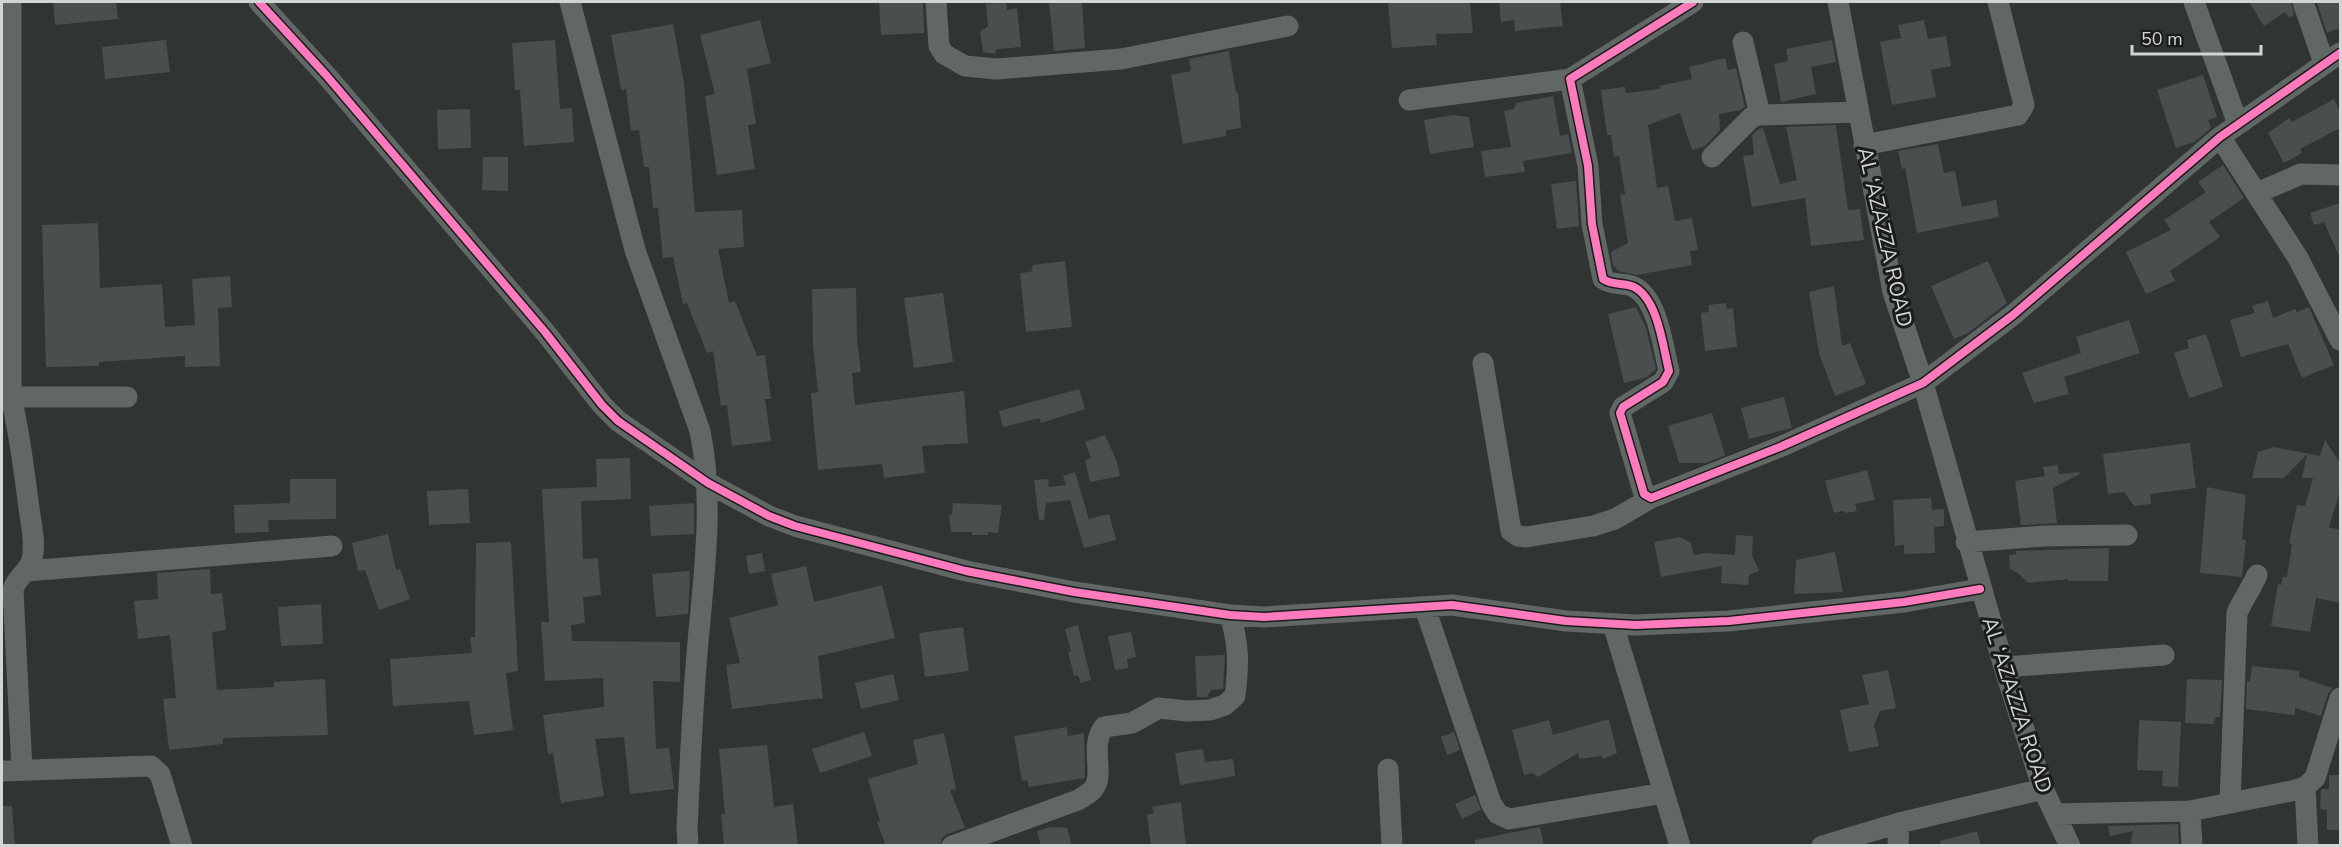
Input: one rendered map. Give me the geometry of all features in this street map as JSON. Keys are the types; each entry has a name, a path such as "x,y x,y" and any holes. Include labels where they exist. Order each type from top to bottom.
{"street":[{"path":"11,2 6,398 19,431 33,538 32,558 27,571 16,582 13,590 12,771 151,766 160,774 182,846"},
{"path":"260,2 326,75 545,332 602,405 618,421 708,483 769,516 795,526 966,571 1074,592 1230,615 1264,616 1452,605 1566,621 1636,625 1729,621 1904,602 1980,589"},
{"path":"570,2 635,250 700,431 708,483 709,511 695,669 688,846"},
{"path":"936,2 939,46 944,54 965,66 997,69 1121,59 1288,26"},
{"path":"1409,100 1570,79 1693,2"},
{"name":"AL ‘AZAZZA ROAD","path":"1838,2 1893,292 1923,383 1966,542 2004,667 2043,789 2070,846"},
{"path":"1864,145 2018,115 2024,105 1998,2"},
{"path":"2194,2 2238,124"},
{"path":"1483,363 1511,531 1518,536 1526,537 1593,526 1615,519 1651,498 1780,447 1923,383 2013,315 2220,137 2332,58 2303,2"},
{"path":"1743,42 1760,115"},
{"path":"1570,79 1587,166 1592,224 1603,279 1610,284 1632,286 1643,293 1653,308 1669,371 1663,382 1623,407 1620,413 1644,494 1651,498"},
{"path":"1712,157 1752,117 1858,112"},
{"path":"2220,137 2298,258 2340,340"},
{"path":"2257,193 2301,174 2340,175"},
{"path":"6,398 127,398"},
{"path":"1966,542 2045,536 2127,535"},
{"path":"27,571 332,546"},
{"path":"2230,803 2236,613 2257,575"},
{"path":"1425,608 1491,803 1498,814 1509,819 1664,793"},
{"path":"952,846 1078,800 1093,791 1097,783 1097,741 1104,727 1132,723 1159,708 1187,711 1210,710 1225,705 1235,696 1239,667 1237,639 1230,615"},
{"path":"1613,624 1680,846"},
{"path":"2004,667 2164,655"},
{"path":"2055,814 2190,810 2305,787 2315,778 2340,698"},
{"path":"1388,769 1392,846"},
{"path":"2305,787 2308,846"},
{"path":"1822,846 1899,823 2043,789"},
{"path":"2190,810 2192,846"},
{"path":"1898,846 1899,823"}],"building":[{"path":"53,2 116,2 118,19 55,25"},
{"path":"879,2 923,2 924,33 881,35"},
{"path":"1006,2 1007,10 1017,8 1021,47 997,49 994,54 983,52 980,32 988,26 986,4"},
{"path":"1049,2 1082,2 1085,48 1054,51"},
{"path":"1388,2 1470,2 1473,33 1436,34 1437,45 1392,48"},
{"path":"1499,2 1560,2 1563,26 1515,31 1514,20 1501,22"},
{"path":"2249,2 2291,2 2294,15 2289,18 2285,12 2264,26"},
{"path":"2340,2 2340,28 2327,33 2317,3"},
{"path":"760,20 771,63 747,69 756,124 748,125 755,169 717,175 705,96 715,94 700,35"},
{"path":"1924,20 1928,39 1946,36 1951,66 1931,70 1936,97 1892,105 1880,42 1901,38 1898,25"},
{"path":"673,24 684,83 695,212 742,210 744,247 718,249 729,303 735,301 757,356 765,355 771,399 765,399 771,441 732,446 727,405 721,406 713,351 707,353 687,303 683,304 673,257 663,258 658,208 653,208 649,167 644,167 639,130 631,131 626,89 621,90 611,35"},
{"path":"166,40 170,72 105,79 102,47"},
{"path":"555,40 560,109 572,108 574,142 524,146 520,90 515,90 512,43"},
{"path":"1832,40 1836,62 1811,67 1816,94 1781,102 1774,64 1788,61 1786,49"},
{"path":"1229,51 1236,93 1238,93 1241,128 1226,130 1226,136 1183,144 1171,75 1191,71 1189,59"},
{"path":"1725,58 1728,70 1736,68 1745,107 1741,110 1719,114 1720,130 1705,146 1692,150 1680,113 1648,125 1657,188 1668,186 1675,221 1692,218 1698,250 1690,251 1692,265 1637,275 1618,271 1613,265 1611,252 1628,243 1620,195 1625,194 1619,156 1614,157 1611,135 1607,135 1601,90 1625,87 1626,93 1660,89 1659,86 1692,79 1689,67"},
{"path":"2203,75 2217,117 2208,120 2211,128 2194,142 2176,148 2157,90"},
{"path":"1553,96 1560,136 1568,134 1572,153 1523,161 1525,172 1485,177 1481,151 1511,147 1504,111 1514,109 1516,103"},
{"path":"2334,99 2340,112 2340,128 2300,149 2302,153 2284,163 2268,133 2289,118 2292,122"},
{"path":"470,109 471,148 438,149 437,110"},
{"path":"1453,115 1469,117 1474,147 1430,154 1424,120"},
{"path":"1836,125 1848,210 1860,209 1864,240 1811,246 1805,198 1752,207 1743,156 1754,155 1752,135 1763,128 1780,184 1797,180 1786,127"},
{"path":"1938,144 1944,173 1955,171 1962,207 1996,200 1999,217 1917,233 1905,168 1902,169 1898,151"},
{"path":"483,157 508,157 508,191 482,190"},
{"path":"2223,165 2244,198 2209,222 2220,237 2170,271 2175,281 2146,294 2126,252 2171,230 2164,220 2206,192 2198,182"},
{"path":"1576,181 1579,226 1557,229 1551,184"},
{"path":"2340,203 2340,258 2324,222 2314,225 2310,213"},
{"path":"98,223 100,288 162,284 165,327 195,325 192,279 230,276 232,307 218,308 220,366 185,367 185,356 99,362 99,366 46,367 42,225"},
{"path":"1065,261 1072,327 1026,332 1020,273 1031,272 1033,265"},
{"path":"1988,261 2007,303 1968,333 1954,339 1931,286"},
{"path":"1834,286 1842,346 1850,343 1866,384 1835,396 1819,353 1809,292"},
{"path":"856,288 857,341 861,372 852,373 855,405 964,391 968,443 922,446 925,473 884,478 882,464 818,470 811,393 818,392 813,344 812,289"},
{"path":"943,293 953,362 914,368 904,298"},
{"path":"2268,301 2273,318 2295,309 2297,312 2309,307 2334,365 2302,378 2288,344 2241,357 2230,320 2255,313 2252,306"},
{"path":"1726,303 1727,309 1733,308 1737,347 1705,351 1701,313 1709,312 1708,305"},
{"path":"1636,307 1646,328 1656,369 1647,377 1624,383 1608,314"},
{"path":"2129,320 2140,353 2064,377 2069,394 2034,403 2022,373 2081,353 2076,337"},
{"path":"2206,334 2223,387 2189,398 2174,353 2189,348 2187,340"},
{"path":"1079,389 1085,409 1041,423 1039,418 1003,427 999,411"},
{"path":"1784,397 1792,428 1749,439 1741,408"},
{"path":"1712,413 1725,455 1706,463 1679,463 1668,426"},
{"path":"1105,435 1117,462 1120,476 1090,482 1085,460 1091,458 1085,442"},
{"path":"2325,440 2340,463 2340,491 2329,527 2340,530 2340,603 2316,598 2310,632 2271,626 2278,584 2281,585 2283,577 2287,577 2292,544 2289,543 2297,505 2305,506 2313,478 2302,478 2307,454 2284,478 2252,478 2258,452 2274,447 2320,456"},
{"path":"2190,443 2196,488 2150,494 2151,504 2134,506 2124,492 2108,494 2103,454"},
{"path":"630,458 631,499 581,501 583,559 598,558 601,595 583,597 585,623 571,625 572,641 680,642 680,682 653,681 656,749 669,748 674,789 630,794 624,737 595,739 604,796 561,803 553,753 548,754 543,715 604,707 603,678 545,681 541,622 549,622 542,489 597,487 596,459"},
{"path":"2058,465 2059,474 2079,472 2080,474 2053,488 2057,523 2021,525 2015,481 2045,476 2043,467"},
{"path":"1867,470 1875,500 1855,504 1857,511 1834,513 1825,481"},
{"path":"1075,472 1089,519 1109,514 1116,540 1084,548 1070,500 1046,503 1044,520 1039,520 1034,480 1049,479 1048,487 1066,485 1063,476"},
{"path":"290,479 336,479 336,519 268,520 269,532 235,533 234,505 290,503"},
{"path":"2207,487 2246,495 2242,539 2246,540 2242,577 2200,573"},
{"path":"468,489 470,523 429,525 427,491"},
{"path":"1931,498 1932,510 1944,509 1944,526 1934,527 1935,553 1904,554 1904,545 1895,546 1893,500"},
{"path":"694,503 694,534 651,536 649,506"},
{"path":"953,503 1002,505 998,533 972,535 972,532 951,532 949,515 952,514"},
{"path":"388,534 396,570 400,569 410,599 379,610 365,570 358,571 352,543"},
{"path":"1736,535 1753,536 1752,555 1759,571 1749,575 1748,585 1721,583 1722,566 1661,577 1654,542 1680,537 1691,543 1694,555 1705,553 1735,555"},
{"path":"511,542 518,671 506,673 513,730 474,735 469,701 393,706 390,659 472,653 470,637 475,637 476,543"},
{"path":"2109,548 2108,581 2068,581 2068,579 2028,583 2010,569 2009,555 2016,554 2016,551"},
{"path":"1835,552 1843,592 1794,594 1796,560"},
{"path":"762,553 765,571 749,574 746,556"},
{"path":"806,566 814,602 882,585 895,638 818,656 823,698 732,709 726,665 740,663 729,618 778,605 771,574"},
{"path":"210,569 211,594 222,593 226,630 212,632 217,690 274,687 274,682 325,679 328,735 223,738 223,744 169,750 163,699 176,698 170,635 138,639 134,601 158,599 157,573"},
{"path":"690,571 688,614 656,617 652,574"},
{"path":"321,604 323,644 281,646 278,607"},
{"path":"1078,625 1091,680 1081,683 1078,675 1074,676 1065,629"},
{"path":"963,627 969,671 925,677 919,633"},
{"path":"1131,632 1136,657 1127,659 1128,668 1115,670 1108,636"},
{"path":"1225,655 1223,689 1211,690 1207,697 1197,697 1195,656"},
{"path":"2252,666 2299,671 2299,677 2332,688 2321,716 2295,708 2295,715 2246,709 2247,681 2250,682"},
{"path":"1888,670 1896,708 1880,711 1874,725 1879,746 1849,752 1840,710 1869,704 1862,675"},
{"path":"893,674 899,700 861,709 855,683"},
{"path":"2187,679 2222,680 2220,717 2216,717 2213,724 2185,723"},
{"path":"1609,719 1617,753 1603,759 1602,756 1579,759 1578,753 1538,777 1532,773 1524,775 1512,730 1549,720 1553,735"},
{"path":"2139,720 2181,722 2178,787 2162,786 2163,771 2137,770"},
{"path":"1067,727 1068,736 1084,733 1085,778 1029,787 1027,780 1022,781 1014,736"},
{"path":"864,732 872,756 820,773 812,749"},
{"path":"1454,732 1460,750 1447,755 1441,737"},
{"path":"944,733 956,789 950,790 965,828 947,834 942,838 940,846 886,846 877,822 880,821 868,779 918,764 913,740"},
{"path":"767,745 774,807 793,804 798,846 724,846 721,814 725,814 719,749"},
{"path":"1203,749 1205,762 1233,759 1235,776 1180,785 1175,753"},
{"path":"2329,775 2340,775 2340,830 2327,830 2327,810 2320,809 2321,789 2329,789"},
{"path":"1475,795 1481,810 1462,819 1455,804"},
{"path":"1181,802 1186,846 1151,846 1147,815 1154,813 1152,807"},
{"path":"2,806 12,806 15,846 2,846"},
{"path":"2178,824 2179,846 2130,846 2133,831 2110,836 2108,826"},
{"path":"1051,827 1067,828 1072,846 1041,846 1037,831"},
{"path":"1540,827 1544,846 1475,846 1475,840"},
{"path":"1977,831 1981,846 1941,846 1940,841"}],"cycle path":[{"path":"259,2 326,75 545,332 602,405 618,421 708,483 769,516 795,526 966,571 1074,592 1230,615 1264,617 1452,605 1566,621 1636,625 1729,621 1904,602 1980,589"},
{"path":"1693,2 1570,79 1588,166 1592,224 1603,279 1634,287 1649,302 1662,337 1669,371 1663,382 1623,407 1620,413 1644,494 1651,498 1780,447 1923,383 2013,315 2220,137 2340,53"}]}
